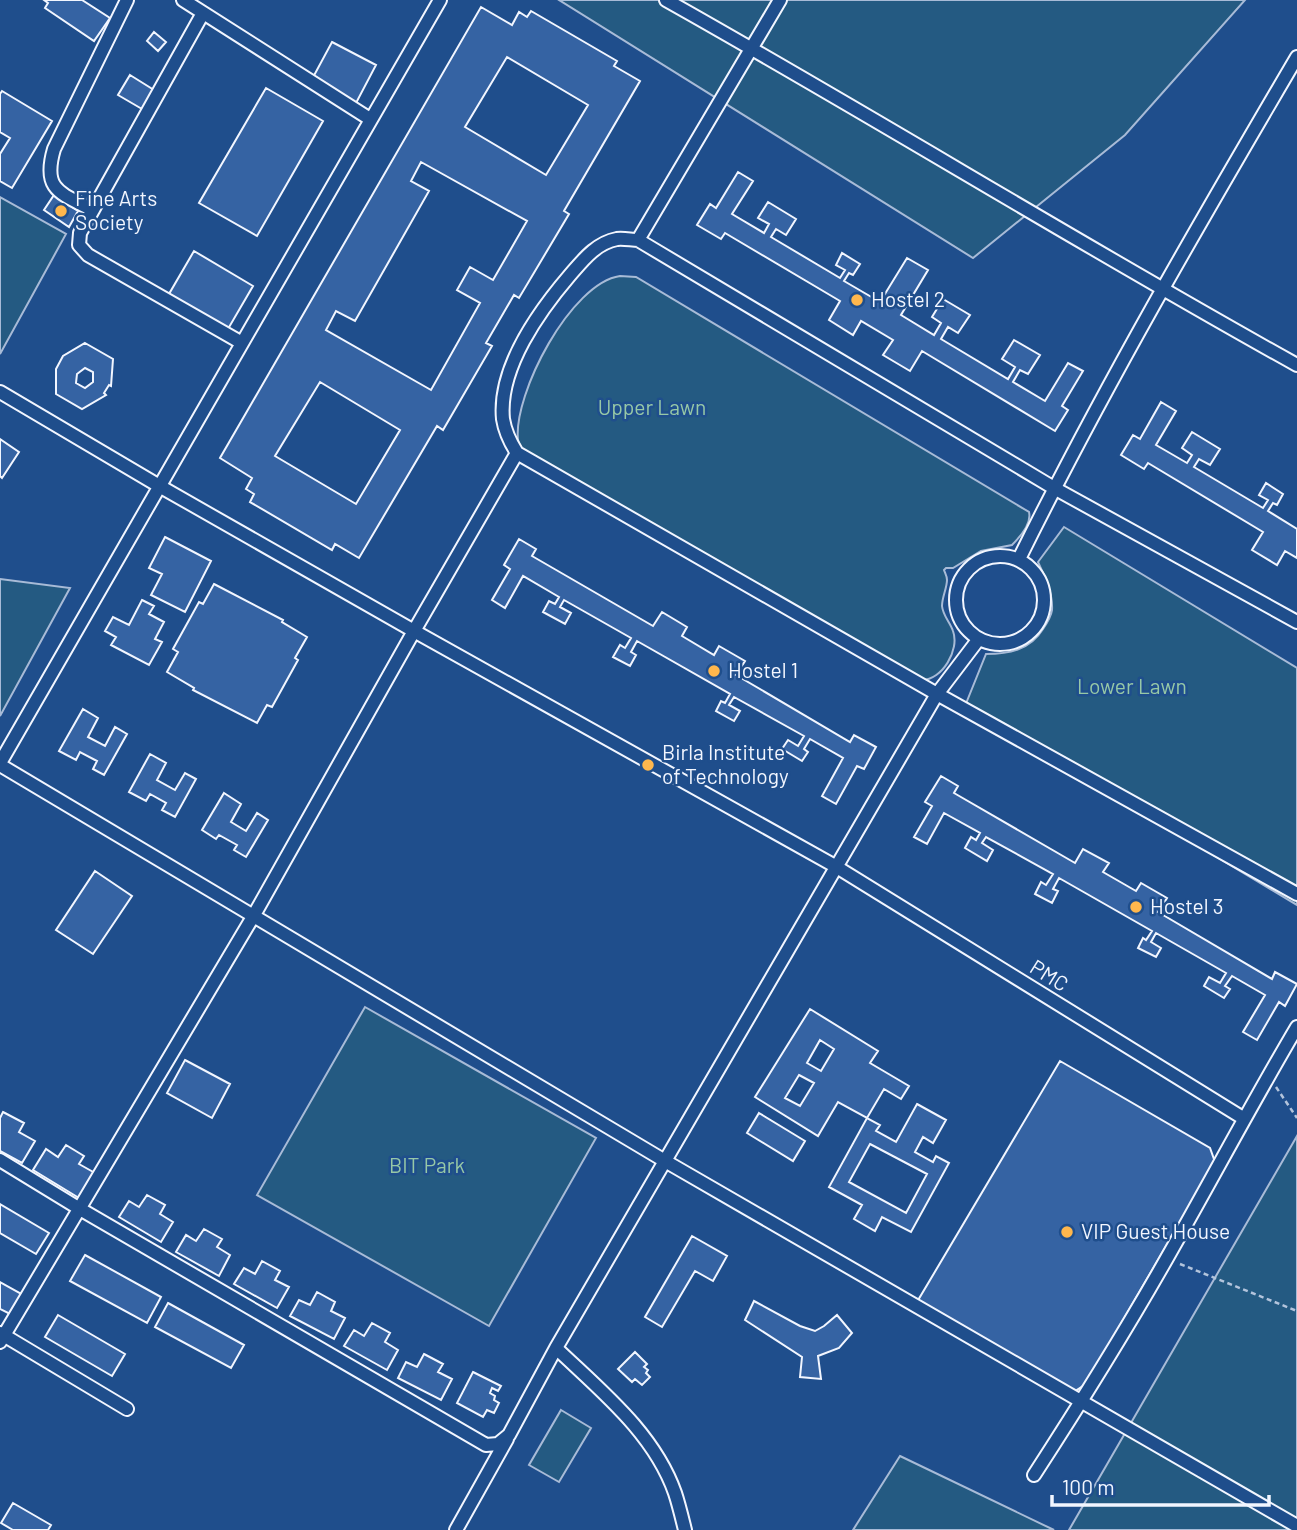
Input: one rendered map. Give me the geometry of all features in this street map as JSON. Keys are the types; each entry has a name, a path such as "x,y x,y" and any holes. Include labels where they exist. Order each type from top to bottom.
{"street":[{"path":"93,210 55,187 49,179 49,165 54,149 127,0"},
{"path":"183,0 370,119"},
{"path":"440,0 0,764 665,1161 1297,1526"},
{"path":"666,0 753,48 1161,290 1297,365"},
{"path":"638,240 780,0"},
{"path":"203,13 80,233 79,245 88,254 242,342"},
{"path":"1019,559 1054,488 1161,290 1297,57"},
{"path":"1297,622 1054,488 638,240 617,239 590,252 545,304 514,362 506,390 503,417 507,437 517,453 937,694 1297,894"},
{"name":"PMC","path":"0,392 414,631 835,866 1243,1118"},
{"path":"127,1409 1,1336 254,915 517,453"},
{"path":"1005,556 1019,559 1035,572 1043,588 1045,605 1040,622 1028,635 1013,644 995,645 978,640 965,629 957,613 955,596 961,579 972,566 987,557 1005,556"},
{"path":"456,1530 556,1348 835,866 937,694 978,640"},
{"path":"1034,1475 1082,1401 1167,1258 1243,1118 1297,1027"},
{"path":"0,1160 79,1209 486,1445 498,1444 509,1435"},
{"path":"556,1348 645,1438 662,1464 675,1493 685,1530"}],"path":[{"path":"1268,1075 1297,1118"},
{"path":"1167,1258 1297,1311"}],"green space":[{"path":"559,0 1245,0 1125,135 973,258"},
{"path":"0,197 66,234 0,354"},
{"name":"Upper Lawn","path":"620,276 636,277 1029,512 1027,526 1012,545 981,551 953,568 944,570 947,580 942,606 953,631 954,647 948,663 936,675 922,680 524,455 518,440 519,420 535,370 549,343 583,298 601,283"},
{"name":"Lower Lawn","path":"1064,527 1297,668 1297,905 965,706 986,654 1011,652 1032,642 1051,615 1051,597 1038,562"},
{"path":"0,579 70,588 0,716"},
{"name":"BIT Park","path":"365,1007 596,1138 489,1326 257,1195"},
{"path":"1297,1136 1297,1530 1069,1530"},
{"path":"561,1410 591,1428 559,1482 529,1465"},
{"path":"900,1456 1054,1530 853,1530"}],"building":[{"path":"44,0 82,0 110,18 94,41 45,8 48,3"},
{"path":"481,7 512,25 519,12 527,17 531,11 617,61 614,66 640,81 564,211 569,214 519,298 514,295 486,343 492,346 443,430 437,426 359,558 335,544 332,550 250,502 254,494 246,489 252,478 220,458","holes":["507,57 588,105 546,175 465,127","421,162 527,221 493,280 470,267 457,290 480,303 431,390 326,330 336,311 355,321 429,191 411,181","320,382 400,430 356,504 275,456"]},
{"path":"154,32 166,42 158,51 147,41"},
{"path":"332,42 376,65 355,105 311,81"},
{"path":"130,75 154,90 142,109 118,95"},
{"path":"266,88 323,121 257,236 199,203"},
{"path":"2,91 52,121 12,188 0,181 0,154 10,138 0,132"},
{"name":"Hostel 2","path":"738,172 753,181 732,214 764,233 769,224 758,218 768,202 796,219 786,235 776,229 771,237 840,278 845,270 836,265 842,253 860,264 853,275 849,273 844,281 880,302 907,258 928,270 901,315 934,335 941,323 932,317 943,299 970,315 958,333 948,327 941,339 1008,379 1015,367 1002,359 1014,340 1040,355 1028,374 1020,370 1013,382 1045,401 1068,363 1083,371 1062,406 1068,410 1055,431 922,351 910,371 883,355 893,340 861,321 853,335 829,320 840,301 725,233 721,239 697,225 710,204 716,208"},
{"name":"Fine Arts Society","path":"54,195 78,211 69,227 44,210"},
{"path":"194,251 253,286 228,329 169,294"},
{"path":"85,343 113,359 111,386 109,385 104,393 106,395 82,409 56,394 56,369 63,356","holes":["85,368 93,372 93,382 85,388 76,383 77,374"]},
{"path":"1161,402 1176,411 1156,445 1187,463 1192,455 1182,448 1192,432 1220,449 1210,465 1199,459 1194,467 1263,508 1268,500 1259,495 1266,483 1283,494 1277,505 1273,503 1268,511 1297,529 1297,558 1285,551 1277,565 1252,550 1263,532 1148,463 1144,469 1121,455 1133,435 1140,439"},
{"path":"0,439 19,452 2,478 0,476"},
{"path":"165,537 211,561 185,612 151,595 162,574 149,568"},
{"name":"Hostel 1","path":"519,539 536,549 532,556 653,626 662,612 687,627 682,636 714,655 719,646 745,661 736,675 850,742 854,735 876,747 864,769 857,766 836,804 822,796 843,758 810,739 804,749 808,752 802,761 782,749 788,740 798,746 804,736 734,697 729,705 740,711 734,721 716,711 721,701 725,703 730,694 637,641 631,652 636,655 630,666 613,657 620,645 625,648 631,638 564,600 560,607 571,613 565,624 543,612 549,601 555,604 559,597 523,576 505,608 492,600 510,569 504,565"},
{"path":"214,584 283,620 282,622 307,637 295,658 298,660 272,707 267,705 257,723 193,690 194,688 167,672 178,652 173,649 199,602 203,604"},
{"path":"142,600 154,606 149,614 164,622 155,639 162,642 149,665 111,645 116,637 105,631 113,617 129,625"},
{"path":"83,709 98,718 88,737 105,746 115,727 127,734 104,775 93,769 97,761 80,752 76,760 59,751"},
{"path":"150,754 166,763 157,780 175,790 185,773 196,779 175,817 162,810 166,803 150,794 146,801 129,792"},
{"name":"Hostel 3","path":"941,776 958,786 954,793 1075,863 1083,849 1109,863 1103,872 1136,891 1141,883 1167,898 1158,912 1272,979 1275,972 1297,984 1285,1006 1279,1002 1257,1040 1243,1032 1265,995 1232,976 1225,986 1230,989 1224,998 1204,986 1209,977 1220,983 1226,973 1156,933 1151,942 1161,948 1156,957 1138,948 1143,938 1146,940 1152,931 1059,878 1053,889 1058,891 1052,903 1035,894 1041,882 1046,885 1053,874 986,837 982,843 993,850 987,861 965,848 971,837 976,840 980,833 944,813 927,844 914,837 932,806 925,802"},
{"path":"224,793 241,804 231,822 246,831 257,813 268,820 246,857 234,850 237,845 219,835 216,839 202,830"},
{"path":"95,871 132,896 93,954 56,930"},
{"path":"810,1009 878,1051 870,1063 909,1086 901,1099 884,1089 867,1118 838,1102 818,1136 755,1097","holes":["820,1040 834,1049 821,1071 807,1063","799,1075 814,1083 800,1106 785,1098"]},
{"path":"185,1060 230,1084 212,1118 167,1093"},
{"name":"VIP Guest House","path":"1060,1061 1210,1148 1215,1162 1086,1384 1072,1393 917,1302"},
{"path":"917,1104 946,1120 933,1143 923,1137 915,1152 933,1162 936,1156 949,1163 911,1232 882,1217 875,1231 854,1219 862,1205 829,1187 867,1118 880,1125 876,1131 896,1142","holes":["870,1144 927,1174 906,1213 849,1182"]},
{"path":"3,1112 24,1123 19,1132 35,1141 22,1163 0,1151 0,1118"},
{"path":"759,1113 805,1141 793,1161 747,1133"},
{"path":"66,1145 84,1156 79,1164 95,1173 79,1198 33,1170 46,1149 58,1157"},
{"path":"147,1195 165,1205 160,1214 173,1222 161,1242 119,1217 129,1201 139,1207"},
{"path":"0,1204 49,1233 36,1254 0,1233"},
{"path":"204,1229 222,1239 217,1247 230,1255 219,1276 176,1252 186,1235 196,1241"},
{"path":"692,1236 727,1256 713,1281 695,1271 662,1327 645,1317"},
{"path":"85,1255 161,1297 147,1323 70,1281"},
{"path":"262,1261 280,1271 275,1280 289,1287 277,1308 234,1284 244,1268 255,1274"},
{"path":"0,1282 23,1295 12,1315 0,1309"},
{"path":"317,1292 335,1302 331,1311 345,1318 334,1339 290,1316 299,1300 310,1305"},
{"path":"754,1301 800,1326 815,1331 837,1315 852,1333 839,1348 818,1356 821,1379 800,1377 802,1357 745,1320"},
{"path":"168,1303 244,1345 231,1368 155,1327"},
{"path":"58,1315 125,1354 112,1376 45,1337"},
{"path":"372,1323 390,1333 385,1342 398,1350 387,1370 344,1346 354,1330 364,1336"},
{"path":"635,1352 647,1364 644,1367 650,1377 642,1385 635,1379 632,1382 618,1369"},
{"path":"424,1354 443,1364 438,1372 452,1379 441,1400 398,1378 406,1362 417,1367"},
{"path":"473,1372 501,1386 498,1391 492,1388 490,1393 499,1403 494,1413 487,1410 483,1417 457,1403"},
{"path":"13,1503 51,1525 48,1530 13,1530 1,1523"}],"place":[{"name":"Fine Arts Society","path":"61,211"},
{"name":"Hostel 2","path":"857,300"},
{"name":"Hostel 1","path":"714,671"},
{"name":"Birla Institute of Technology","path":"648,765"},
{"name":"Hostel 3","path":"1136,907"},
{"name":"VIP Guest House","path":"1067,1232"}]}
